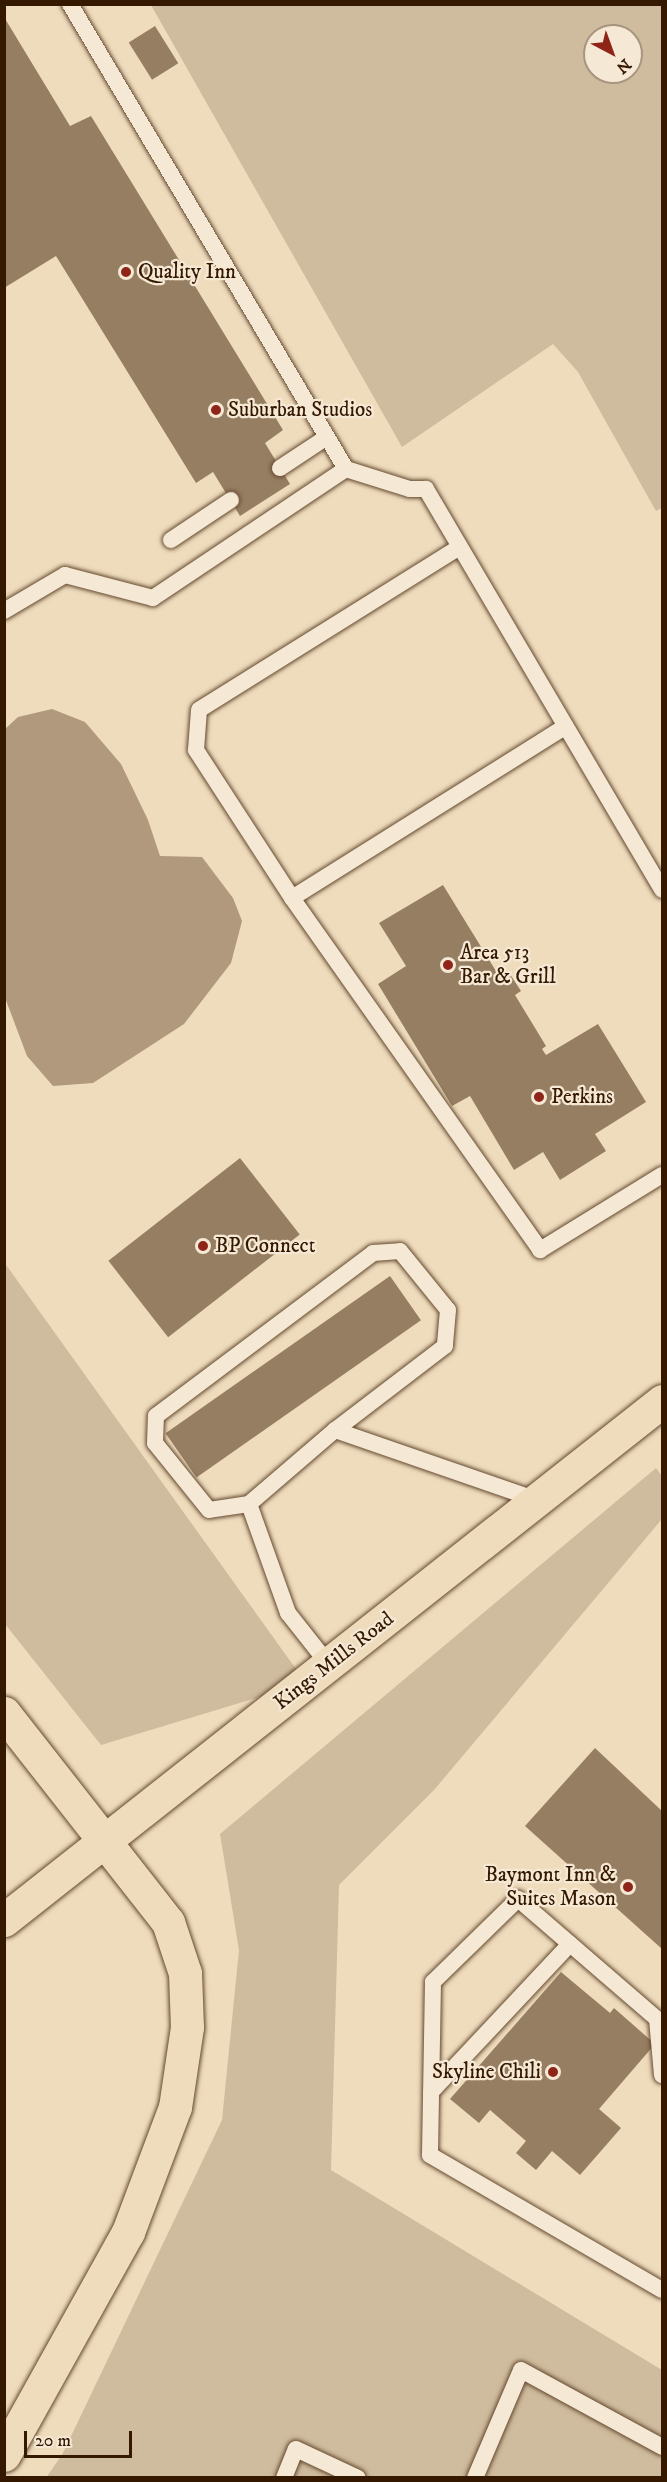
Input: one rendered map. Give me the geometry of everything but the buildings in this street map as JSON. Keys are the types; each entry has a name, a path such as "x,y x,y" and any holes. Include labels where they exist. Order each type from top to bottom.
{"main road":[{"name":"Kings Mills Road","path":"4,1920 106,1842 663,1401"},
{"path":"4,1713 168,1922 185,1973 188,2027 181,2080 159,2158 128,2232 4,2455"}],"lane":[{"path":"70,4 346,468 410,489 426,489 458,548 663,890"},
{"path":"280,468 327,437"},
{"path":"4,610 65,575 153,598 346,468"},
{"path":"171,540 231,500"},
{"path":"458,548 199,710 196,750 292,898 540,1250 663,1174"},
{"path":"292,898 565,727"},
{"path":"400,1251 448,1310 445,1346 335,1430 249,1504 209,1510 155,1443 156,1416 373,1253 400,1251"},
{"path":"335,1430 537,1500"},
{"path":"249,1504 288,1613 329,1665"},
{"path":"663,2075 657,2019 518,1899 433,1982 430,2155 663,2290"},
{"path":"431,2092 570,1944"},
{"path":"475,2478 520,2370 663,2447"},
{"path":"285,2478 296,2449 358,2478"}],"shaded area":[{"path":"151,5 662,5 662,508 656,511 578,372 553,344 402,447"},
{"path":"52,709 85,722 121,764 148,820 160,856 202,857 233,898 242,921 231,963 184,1024 93,1083 53,1086 27,1056 4,995 5,729 18,717"},
{"path":"4,1262 306,1683 101,1745 5,1624"},
{"path":"656,1468 662,1476 662,1519 434,1790 339,1885 331,2170 662,2370 662,2477 46,2478 63,2453 222,2120 239,1950 220,1834"}],"place":[{"name":"Quality Inn","path":"126,272"},
{"name":"Suburban Studios","path":"216,410"},
{"name":"Area 513 Bar & Grill","path":"448,965"},
{"name":"Perkins","path":"539,1097"},
{"name":"BP Connect","path":"203,1246"},
{"name":"Baymont Inn & Suites Mason","path":"628,1887"},
{"name":"Skyline Chili","path":"553,2072"}]}
